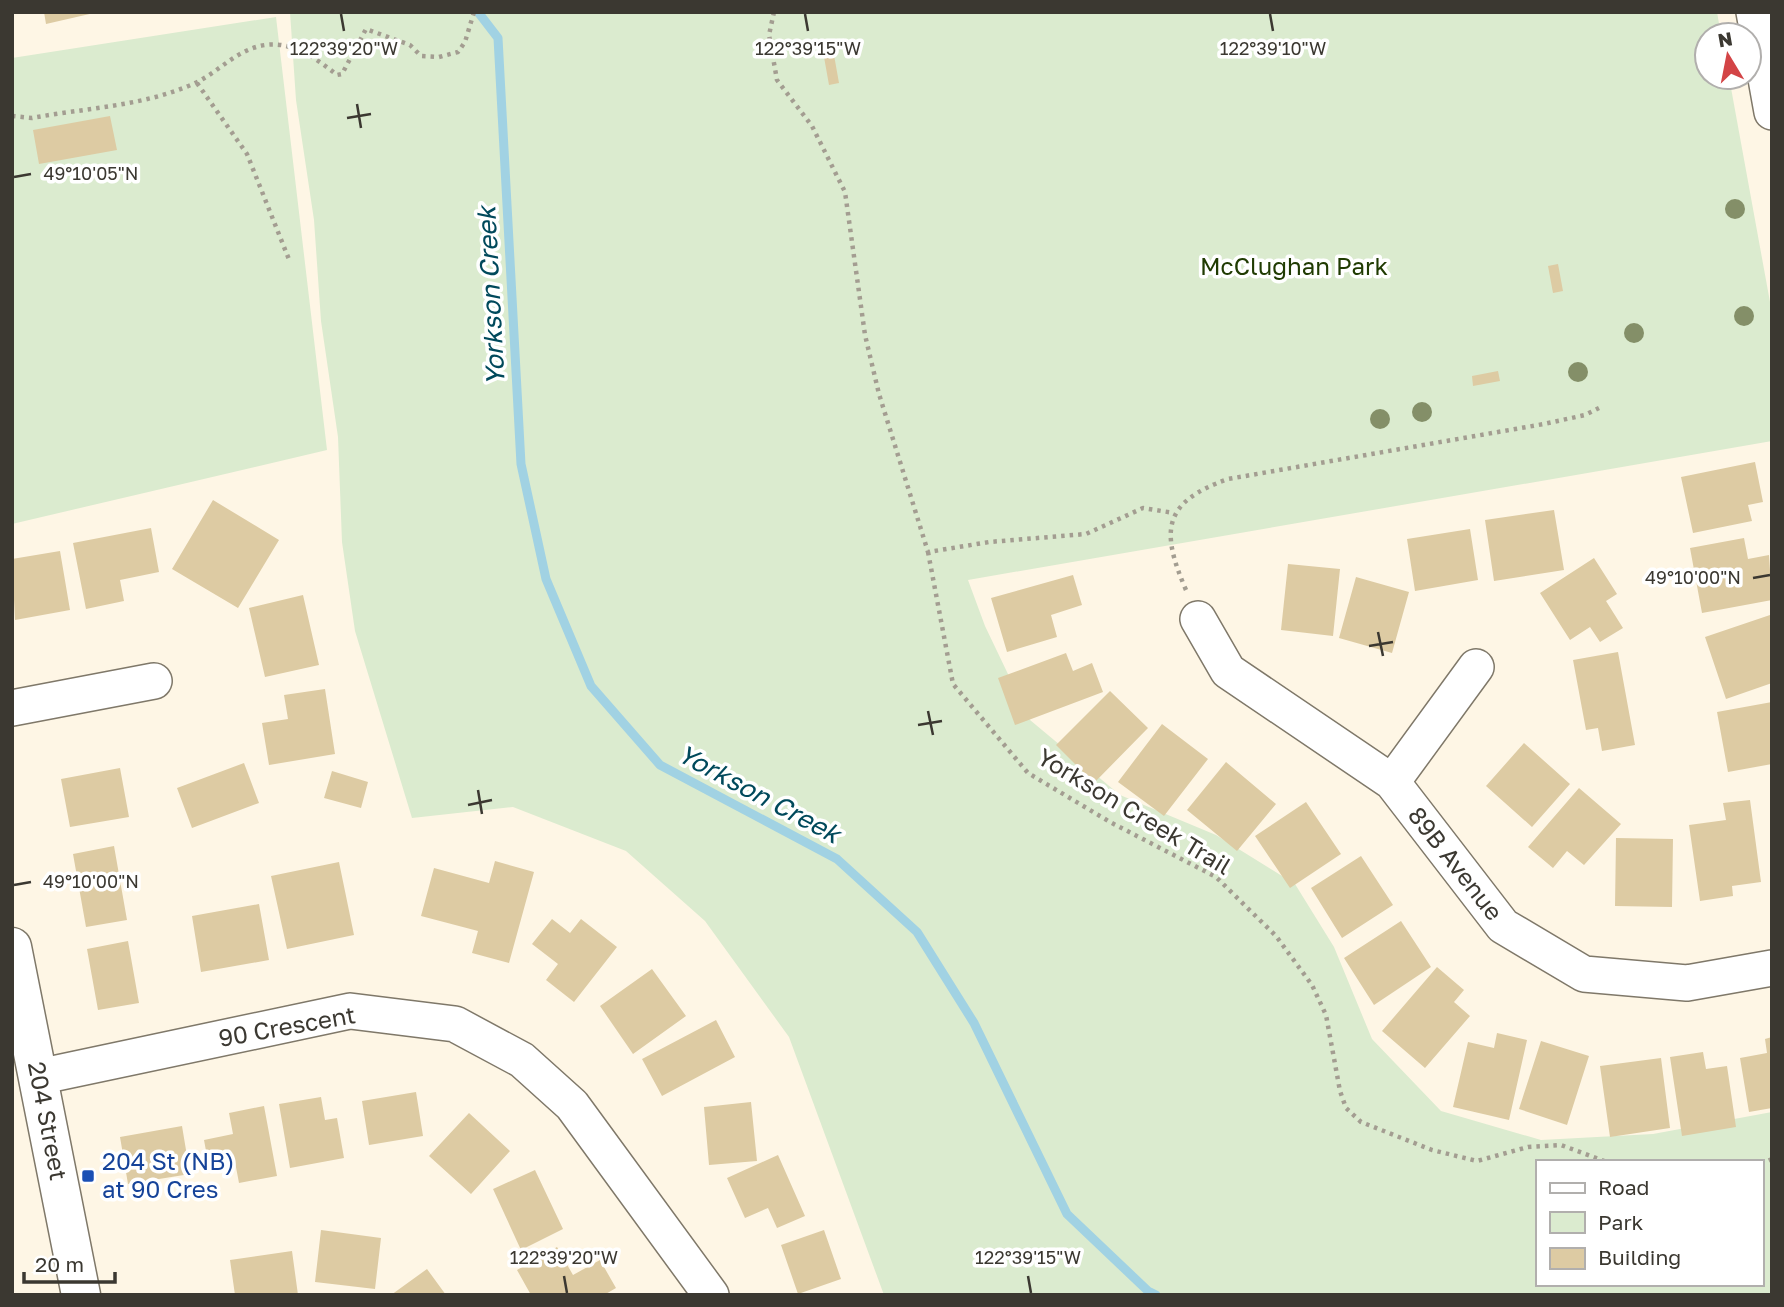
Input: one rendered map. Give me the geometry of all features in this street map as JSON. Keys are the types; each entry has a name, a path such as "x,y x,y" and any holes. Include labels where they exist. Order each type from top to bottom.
{"street":[{"path":"1754,12 1772,112"},
{"name":"89B Avenue","path":"1198,619 1228,671 1392,782 1503,926 1584,974 1687,984 1772,968"},
{"path":"1392,782 1476,667"},
{"path":"12,708 155,681"},
{"name":"204 Street","path":"12,947 81,1295"},
{"name":"90 Crescent","path":"38,1077 350,1011 455,1024 522,1060 572,1105 711,1295"}],"path":[{"path":"12,116 32,118 163,95 197,83 234,56 266,45 310,54 337,75 342,74 366,29 410,45 421,56 439,57 458,52 465,42 474,12"},
{"name":"Yorkson Creek Trail","path":"775,12 769,35 777,80 812,126 845,192 871,358 928,552 953,684 1028,773 1110,822 1216,877 1276,936 1312,985 1326,1016 1340,1091 1346,1108 1361,1122 1432,1150 1477,1161 1528,1147 1561,1145 1602,1160"},
{"path":"197,83 247,154 290,262"},
{"path":"1198,619 1172,559 1174,513 1199,489 1228,479 1544,424 1585,415 1599,408"},
{"path":"928,552 978,543 1086,534 1143,508 1174,513"}],"green space":[{"name":"McClughan Park","path":"290,12 1717,12 1719,21 1693,21 1693,91 1732,91 1772,313 1772,441 968,580 985,626 1030,720 1120,795 1216,835 1295,884 1334,947 1372,1039 1441,1111 1541,1140 1653,1134 1772,1112 1772,1295 884,1295 789,1037 705,921 626,851 513,807 412,818 355,631 342,542 338,437 321,321 314,220 296,100"},
{"path":"276,17 327,450 12,524 12,58"}],"building":[{"path":"44,12 94,12 94,13 46,24"},
{"path":"834,55 839,83 829,85 824,57"},
{"path":"110,116 117,150 39,164 33,130"},
{"path":"1558,264 1563,291 1553,293 1548,266"},
{"path":"1498,371 1500,381 1473,386 1472,376"},
{"path":"1755,462 1763,502 1748,505 1752,521 1693,533 1681,477"},
{"path":"213,500 279,540 238,608 172,569"},
{"path":"1554,510 1564,570 1494,581 1485,520"},
{"path":"151,528 159,572 120,580 124,601 86,609 73,543"},
{"path":"1470,529 1478,580 1415,591 1407,539"},
{"path":"1744,538 1748,559 1769,555 1772,600 1702,613 1690,548"},
{"path":"60,551 70,610 15,620 12,559"},
{"path":"1594,558 1617,594 1606,601 1623,628 1600,642 1590,627 1570,640 1540,593"},
{"path":"1288,564 1340,569 1333,636 1281,630"},
{"path":"1073,575 1082,605 1051,615 1057,637 1007,652 991,598"},
{"path":"1356,577 1409,592 1392,653 1339,638"},
{"path":"303,595 319,665 265,677 249,608"},
{"path":"1770,615 1772,683 1726,699 1705,637"},
{"path":"1618,652 1635,745 1602,751 1598,728 1586,730 1573,660"},
{"path":"1066,653 1073,671 1092,663 1103,692 1015,725 998,678"},
{"path":"325,689 335,754 269,765 262,723 288,719 284,695"},
{"path":"1110,691 1148,728 1094,783 1056,745"},
{"path":"1772,702 1772,764 1728,772 1717,712"},
{"path":"1162,724 1208,759 1164,816 1118,782"},
{"path":"1524,743 1570,784 1532,827 1486,786"},
{"path":"1226,762 1276,804 1237,851 1187,810"},
{"path":"244,763 259,803 192,828 177,788"},
{"path":"120,768 129,817 70,827 61,779"},
{"path":"332,771 368,782 361,808 324,798"},
{"path":"1579,788 1621,824 1584,865 1567,851 1553,868 1528,847"},
{"path":"1750,800 1761,882 1732,886 1733,896 1700,901 1689,825 1726,820 1723,803"},
{"path":"1306,802 1341,854 1290,888 1255,836"},
{"path":"1616,838 1673,839 1672,907 1615,906"},
{"path":"114,846 127,920 86,927 73,854"},
{"path":"1361,856 1393,905 1342,938 1311,888"},
{"path":"495,861 534,872 509,963 472,953 478,931 421,916 434,868 489,883"},
{"path":"339,862 354,935 287,949 271,876"},
{"path":"259,904 269,960 201,972 192,916"},
{"path":"552,919 570,933 581,919 617,947 574,1002 546,980 558,964 532,944"},
{"path":"1401,921 1431,967 1374,1005 1344,958"},
{"path":"128,941 139,1003 98,1010 87,949"},
{"path":"1437,967 1464,990 1454,1002 1470,1016 1425,1068 1382,1031"},
{"path":"652,969 686,1016 633,1054 600,1006"},
{"path":"716,1020 735,1057 662,1096 642,1059"},
{"path":"1497,1033 1527,1040 1509,1120 1453,1107 1468,1042 1494,1048"},
{"path":"1772,1037 1772,1108 1749,1112 1740,1058 1767,1053 1765,1039"},
{"path":"1541,1041 1589,1056 1567,1125 1519,1109"},
{"path":"1703,1052 1706,1069 1727,1066 1736,1127 1682,1136 1670,1057"},
{"path":"1661,1058 1670,1128 1610,1137 1600,1066"},
{"path":"416,1092 423,1136 369,1145 362,1101"},
{"path":"321,1097 325,1120 337,1118 344,1158 290,1168 279,1104"},
{"path":"751,1102 757,1161 709,1165 704,1107"},
{"path":"264,1106 277,1176 239,1183 235,1162 209,1167 204,1140 233,1134 229,1113"},
{"path":"469,1113 510,1151 471,1194 429,1156"},
{"path":"182,1126 190,1174 128,1184 120,1137"},
{"path":"778,1155 805,1216 777,1228 768,1208 745,1218 727,1178"},
{"path":"535,1170 563,1229 521,1250 493,1189"},
{"path":"321,1230 381,1238 375,1289 315,1282"},
{"path":"824,1230 841,1279 798,1294 781,1245"},
{"path":"557,1247 573,1275 600,1260 616,1288 604,1295 531,1295 517,1270"},
{"path":"292,1251 298,1295 235,1295 230,1260"},
{"path":"427,1269 446,1295 391,1295"}],"waterway":[{"name":"Yorkson Creek","path":"478,12 498,38 521,464 546,579 591,686 660,765 837,859 917,932 974,1023 1067,1214 1148,1291 1156,1295"}],"place":[{"name":"204 St (NB) at 90 Cres","path":"88,1176"}]}
